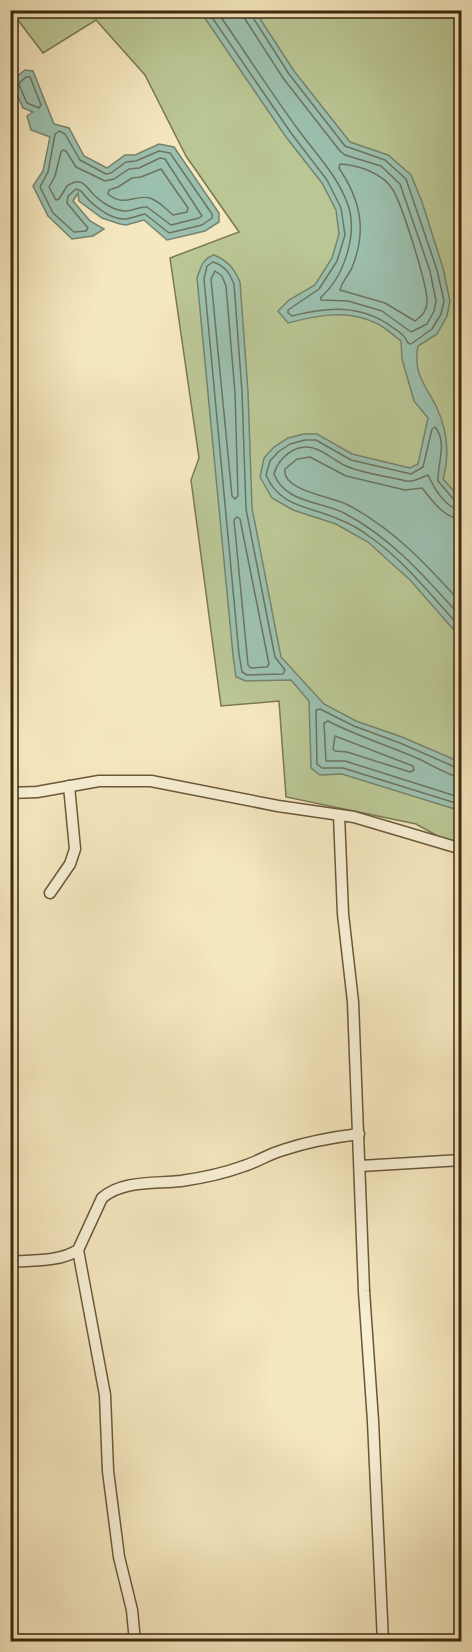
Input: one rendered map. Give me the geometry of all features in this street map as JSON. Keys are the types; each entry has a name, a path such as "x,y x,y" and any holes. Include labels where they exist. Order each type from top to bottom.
{"street":[{"path":"10,793 37,792 99,781 151,781 278,806 354,817 462,849"},
{"path":"50,893 70,864 75,849 69,786"},
{"path":"339,815 343,914 353,1002 364,1291 383,1641"},
{"path":"10,1262 58,1258 72,1254 78,1250 102,1198 109,1192 125,1186 182,1180 244,1167 282,1150 339,1136 359,1134"},
{"path":"360,1166 462,1160"},
{"path":"78,1250 105,1395 108,1471 119,1557 132,1610 135,1641"}],"shaded area":[{"path":"11,11 461,11 461,849 416,824 286,797 279,701 221,706 191,480 199,458 170,258 239,232 186,156 145,75 96,20 43,53"}],"water":[{"path":"200,11 255,11 294,71 350,142 388,155 411,175 443,268 450,301 447,316 437,334 418,346 417,364 421,378 440,415 445,433 447,451 443,479 461,499 461,638 410,580 368,542 336,524 293,510 272,498 260,477 264,458 274,447 288,438 304,434 317,434 352,454 410,468 418,464 428,418 414,401 402,359 401,341 384,328 367,319 344,315 322,316 288,323 278,311 289,300 315,285 332,258 339,234 336,210 322,183 286,137"},
{"path":"25,70 33,71 54,124 69,128 84,156 107,168 125,155 135,155 159,144 174,147 219,213 219,222 205,231 167,240 144,220 126,225 102,218 79,201 78,193 73,201 90,221 104,229 93,236 72,239 48,216 33,186 43,171 50,137 31,130 27,116 33,112 23,108 11,81"},
{"path":"214,255 230,266 240,282 248,392 252,508 281,657 324,704 356,721 402,737 453,759 461,766 461,811 342,774 320,775 311,768 309,701 291,680 246,681 236,677 197,278 204,261"}]}
